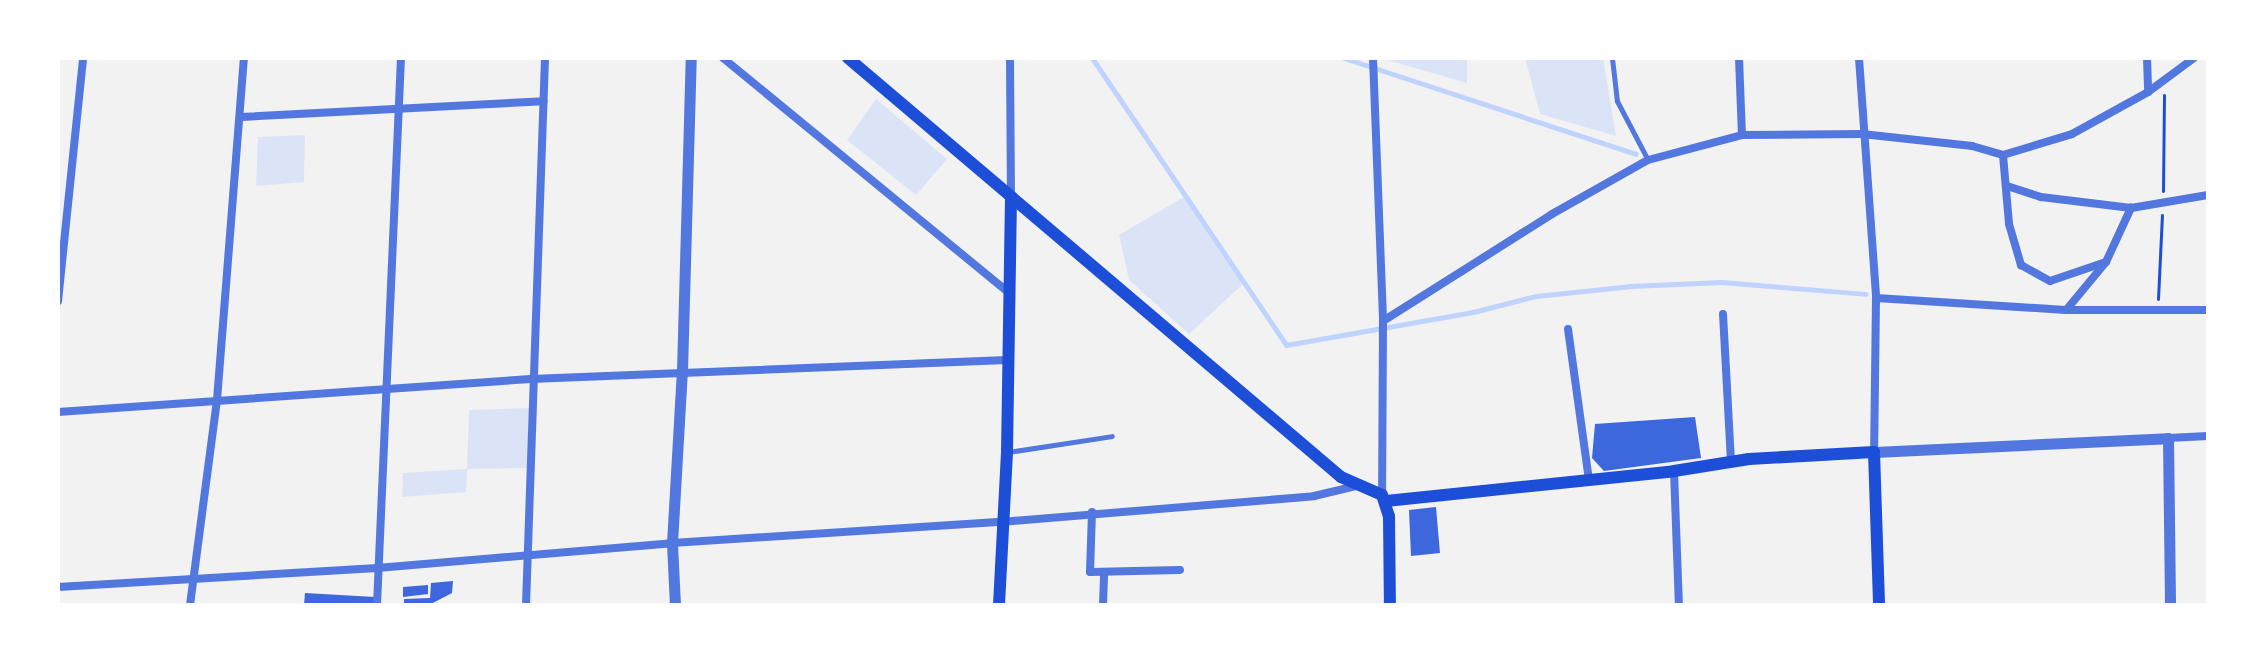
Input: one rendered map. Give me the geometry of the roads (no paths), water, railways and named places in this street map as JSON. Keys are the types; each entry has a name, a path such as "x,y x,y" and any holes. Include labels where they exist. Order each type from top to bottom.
{"main road":[{"path":"848,58 1341,477 1356,486 1384,498 1589,480 1731,462 1874,452 1879,605"},
{"path":"999,605 1007,452 1007,291 1011,198"},
{"path":"1384,498 1390,605"}],"street":[{"path":"58,301 83,58"},
{"path":"190,605 217,400 244,58"},
{"path":"377,605 401,58"},
{"path":"526,605 531,379 545,58"},
{"path":"675,605 672,543 682,371 691,58"},
{"path":"723,58 1007,291"},
{"path":"1010,58 1011,198"},
{"path":"1373,58 1383,321 1384,498"},
{"path":"1739,58 1742,135"},
{"path":"1859,58 1876,298 1874,452 2208,436"},
{"path":"2147,58 2148,92"},
{"path":"1383,321 1552,214 1648,160 1742,135 1862,134 1972,146 2003,155 2072,134 2148,92 2194,58"},
{"path":"241,117 544,101"},
{"path":"2003,155 2009,224 2021,265 2050,281 2106,262"},
{"path":"2007,186 2041,197 2131,208 2208,195"},
{"path":"2066,310 2106,262 2131,208"},
{"path":"1876,298 2066,310 2208,310"},
{"path":"1723,314 1731,462"},
{"path":"1568,329 1589,480"},
{"path":"58,412 531,379 1007,360"},
{"path":"2168,438 2170,605"},
{"path":"1674,471 1679,605"},
{"path":"58,587 377,568 672,543 1001,522 1092,512 1314,496 1356,486"},
{"path":"1092,512 1090,572 1180,570"},
{"path":"1103,605 1104,572"}],"lane":[{"path":"1612,58 1617,101 1648,160"},
{"path":"1007,452 1112,436"}],"waterway":[{"path":"1092,58 1286,345 1473,312 1536,296 1631,286 1721,282 1866,294"},
{"path":"1344,58 1636,154"}]}
